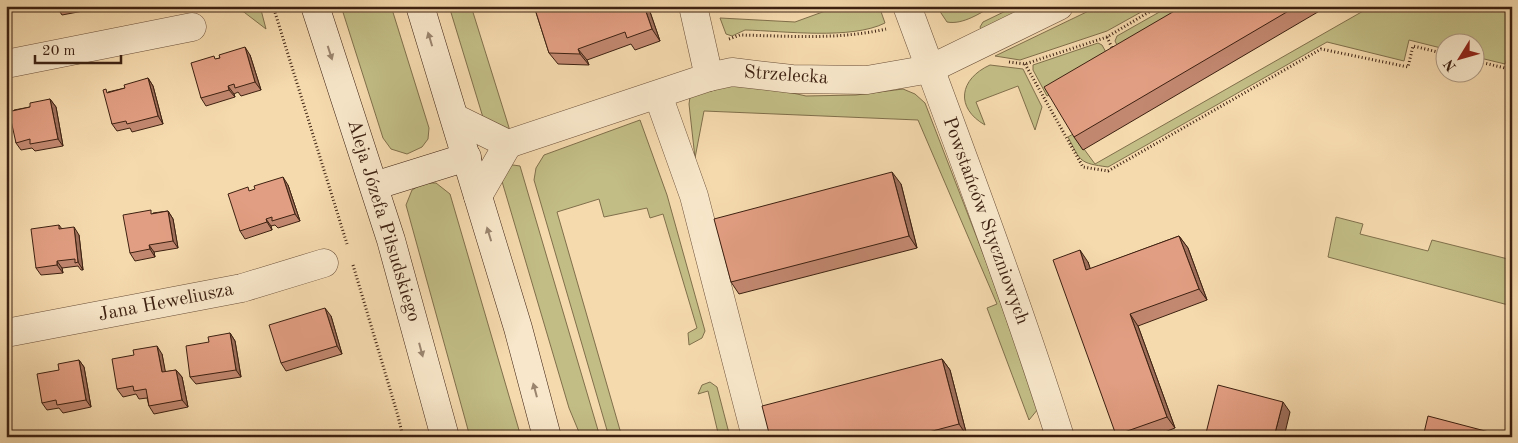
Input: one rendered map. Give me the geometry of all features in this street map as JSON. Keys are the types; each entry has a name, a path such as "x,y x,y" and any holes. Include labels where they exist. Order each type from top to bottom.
{"street":[{"name":"Aleja Józefa Piłsudskiego","path":"315,6 391,240 445,437"},
{"path":"420,6 518,328 547,437"},
{"path":"693,6 709,77"},
{"name":"Powstańców Styczniowych","path":"907,6 1041,377 1060,437"},
{"name":"Strzelecka","path":"508,144 709,77 732,72 792,79 868,80 930,69 1059,6"},
{"path":"6,64 192,27"},
{"path":"658,95 694,196 756,437"},
{"path":"455,118 508,144 478,196"},
{"path":"374,186 467,158"},
{"name":"Jana Heweliusza","path":"6,333 242,288 324,263"}],"path":[{"path":"273,6 348,247"},
{"path":"1007,62 1025,64 1107,37 1159,6"},
{"path":"1107,37 1115,54"},
{"path":"1025,64 1083,167 1108,171 1320,49 1408,67 1413,46 1436,52"},
{"path":"1486,63 1510,69 1512,60"},
{"path":"351,256 403,437"}],"shaded area":[{"path":"236,6 260,6 266,29"},
{"path":"341,6 391,6 429,128 428,139 422,147 407,154 391,149 383,138"},
{"path":"449,6 471,6 511,134 485,124"},
{"path":"839,6 879,6 885,23 871,28 836,33 745,30 732,36 726,34 720,18 795,22"},
{"path":"943,6 993,6 971,18 959,22 947,22 939,10"},
{"path":"1016,6 1032,6 982,32 980,27 983,22"},
{"path":"1099,6 1152,6 1107,31 1020,60 995,56"},
{"path":"1170,6 1198,6 1124,59 1115,41 1117,36"},
{"path":"1372,6 1512,6 1512,43 1505,64 1486,59 1486,32 1436,32 1436,47 1409,40 1404,61 1327,42 1108,167 1091,164 1082,160 1068,137 1073,134 1095,164"},
{"path":"1098,43 1102,45 1113,65 1047,96 1033,70 1033,65"},
{"path":"990,65 1023,69 1042,107 1035,130 1018,86 976,102 985,125 975,118 969,110 965,102 967,86 972,78"},
{"path":"710,85 761,86 806,96 856,95 903,89 915,94 925,103 987,264 1038,409 1029,420 987,308 997,304 918,120 704,111 695,158 689,104 690,97"},
{"path":"640,120 667,195 705,331 702,338 689,345 688,333 697,328 663,214 650,218 647,208 604,217 599,199 557,212 622,437 609,437 534,180 536,168 544,155"},
{"path":"506,164 520,166 600,437 581,437 569,408 501,178"},
{"path":"424,183 436,183 450,194 521,437 470,437 406,205 412,190"},
{"path":"1336,217 1363,224 1360,234 1428,251 1432,240 1512,260 1512,306 1328,257"},
{"path":"710,382 717,387 730,437 719,437 708,391 698,394 702,385"}],"building":[{"path":"534,6 644,6 652,29 627,38 625,32 578,49 580,54 549,53"},
{"path":"1183,6 1297,6 1074,137 1044,87"},
{"path":"245,47 255,82 235,88 234,84 228,86 229,90 201,98 191,63 214,56 215,59 220,58 219,55"},
{"path":"148,78 158,116 127,124 126,121 112,124 103,90 106,89 107,93 125,88 124,85"},
{"path":"50,99 58,139 30,144 30,139 16,143 8,107 11,107 12,111 30,107 30,103"},
{"path":"892,172 909,236 731,282 714,219"},
{"path":"283,177 295,214 272,221 272,217 266,219 267,222 240,231 228,194 248,187 249,191 255,189 254,186"},
{"path":"151,210 151,214 168,211 173,241 149,245 150,249 130,253 123,215"},
{"path":"59,225 59,229 74,227 78,262 75,263 75,259 57,261 57,265 36,268 31,229"},
{"path":"1179,236 1199,289 1130,314 1167,417 1116,435 1053,260 1080,250 1086,270"},
{"path":"325,308 337,346 281,363 269,325"},
{"path":"230,333 236,370 190,377 186,346 209,342 208,337"},
{"path":"157,346 162,372 176,370 182,400 149,406 146,389 134,391 133,386 117,389 112,359 134,355 133,350"},
{"path":"942,359 959,424 910,437 770,437 762,406"},
{"path":"79,360 86,400 57,405 56,400 42,403 37,374 59,370 58,364"},
{"path":"1218,385 1283,402 1274,437 1205,437"},
{"path":"1428,416 1489,432 1488,437 1423,437"}]}
